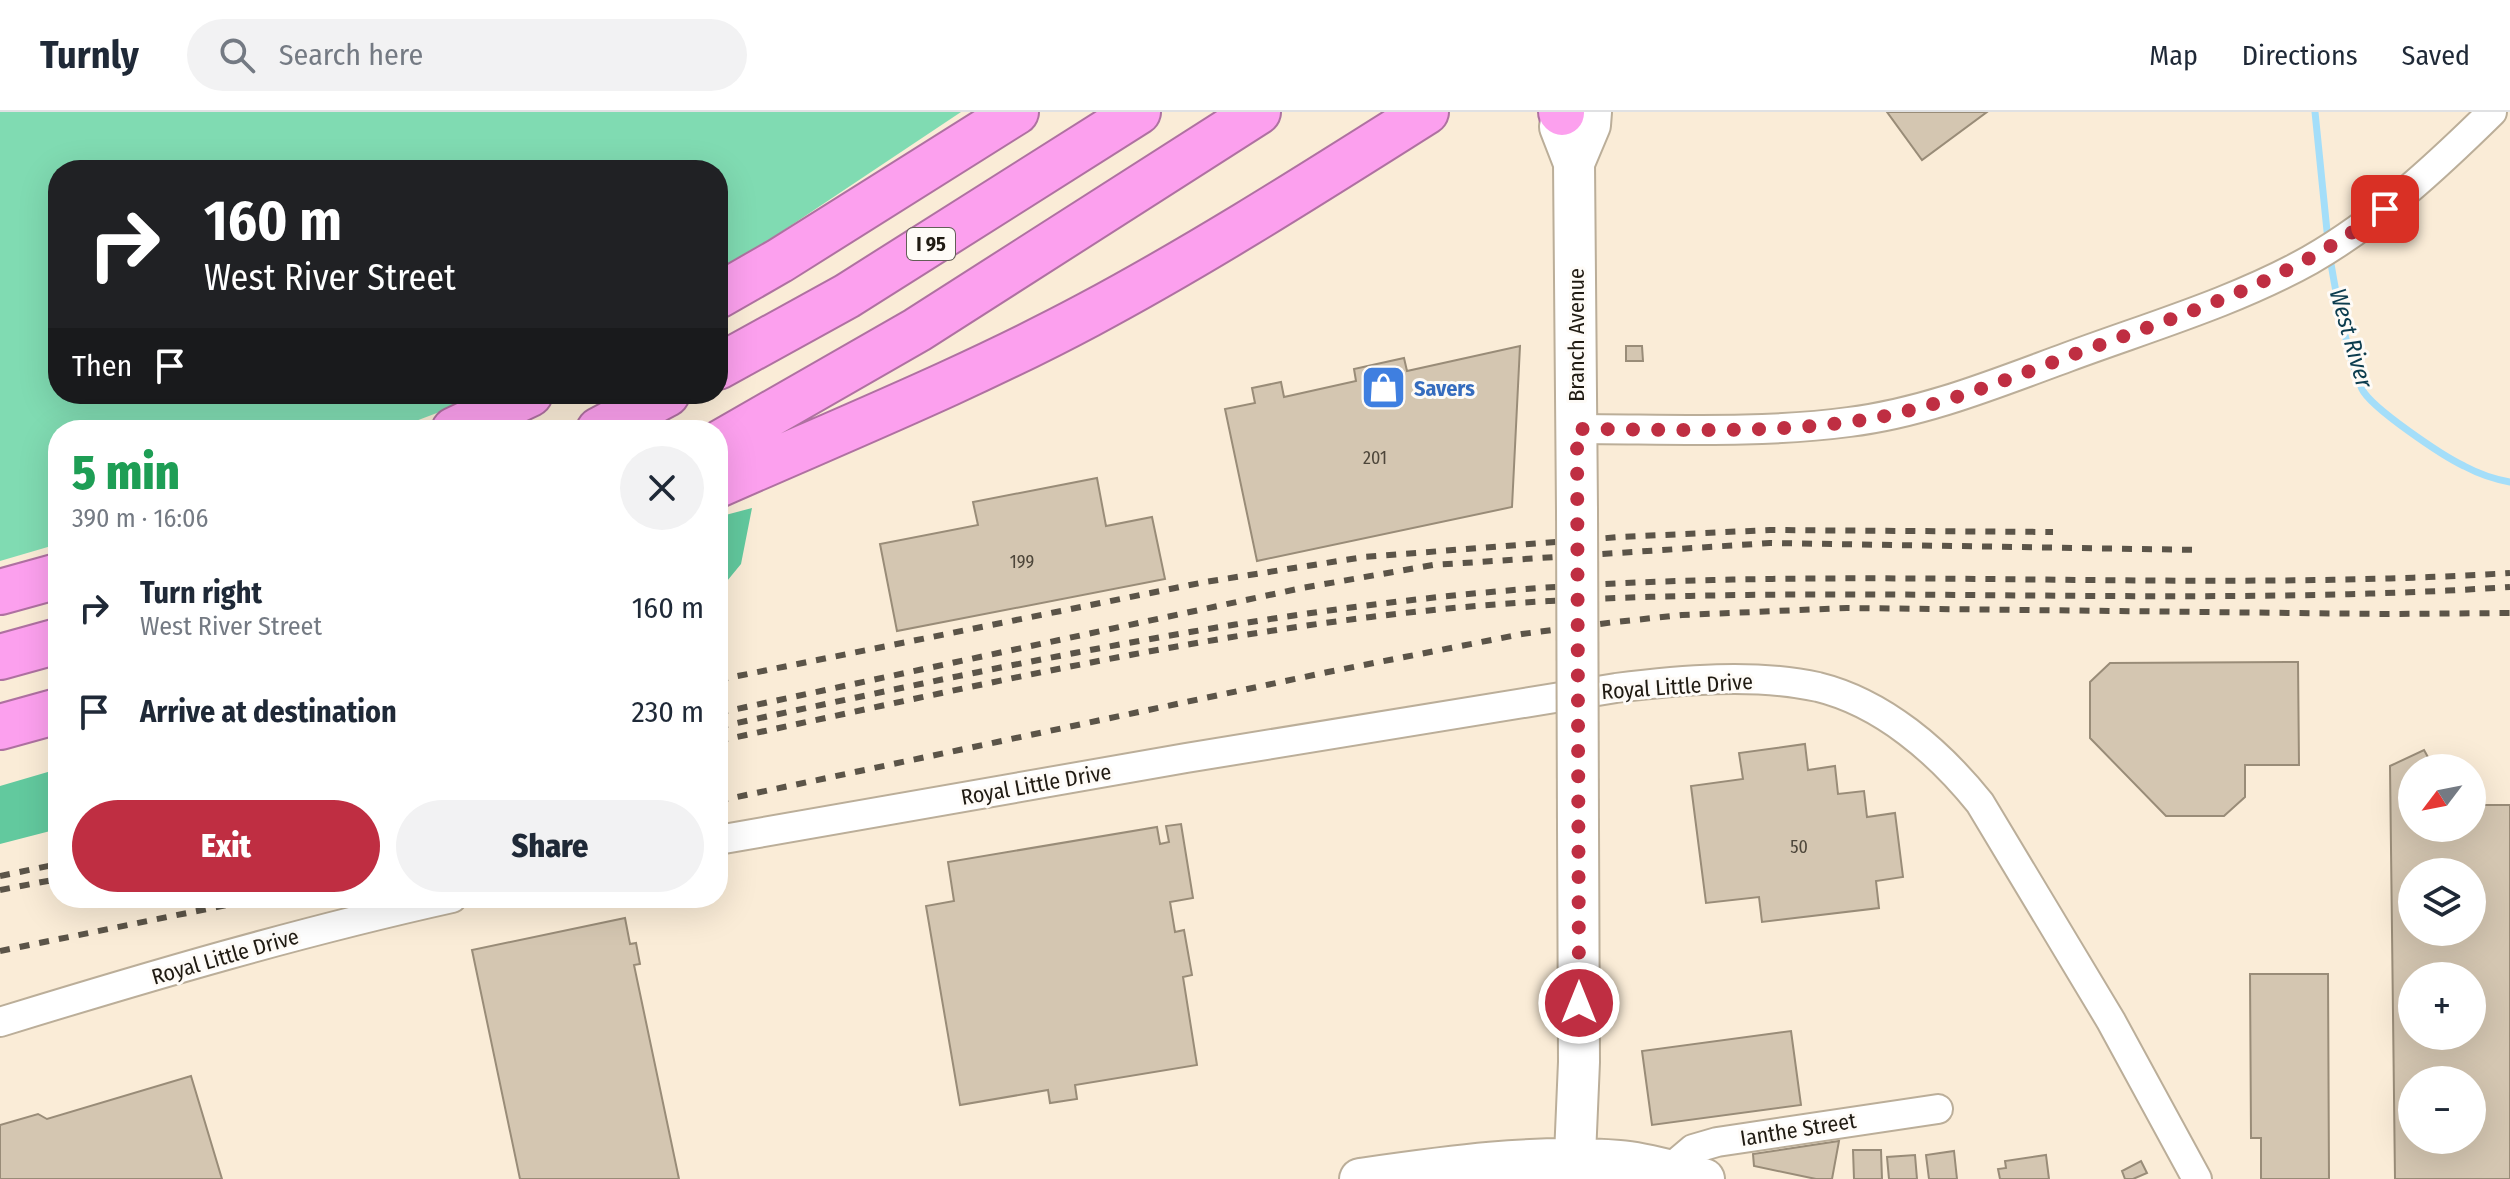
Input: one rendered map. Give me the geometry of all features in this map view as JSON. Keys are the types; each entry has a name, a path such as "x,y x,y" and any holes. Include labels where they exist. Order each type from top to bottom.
{"highway":[{"path":"728,290 1016,112"},
{"name":"I 95","path":"728,361 847,296 1138,112"},
{"path":"728,438 956,306 1258,112"},
{"path":"728,481 1073,323 1246,225 1426,112"},
{"path":"475,420 509,404"},
{"path":"618,420 648,404"},
{"path":"0,592 48,579"},
{"path":"0,657 48,644"},
{"path":"0,727 48,714"}],"main road":[{"name":"Branch Avenue","path":"1562,112 1560,127 1574,163 1579,1062 1574,1169"},
{"name":"Branch Avenue","path":"1574,163 1590,125 1591,112"},
{"path":"1360,1179 1513,1162 1574,1169 1622,1161 1685,1175"}],"street":[{"path":"1577,429 1780,429 1853,422 1981,389 2239,293 2307,261 2343,240 2418,181 2492,112"},
{"name":"Royal Little Drive","path":"728,838 1201,755 1627,686 1659,682 1769,680 1820,688 1879,712 1929,747 1980,803 2111,1021 2197,1179"},
{"name":"Royal Little Drive","path":"0,1022 277,940 407,908"},
{"name":"Ianthe Street","path":"1685,1175 1693,1149 1717,1142 1938,1109"}],"green space":[{"path":"0,112 961,112 728,267 728,160 48,160 48,404 461,404 418,420 48,420 48,547 0,561"},
{"path":"752,508 741,564 728,580 728,514"},
{"path":"48,772 48,832 0,844 0,786"}],"building":[{"path":"1887,112 1987,112 1922,160"},
{"path":"1520,346 1512,507 1257,561 1225,409 1255,403 1252,388 1281,382 1284,397 1356,381 1354,369 1404,358 1407,371"},
{"path":"1626,346 1642,346 1643,361 1626,361"},
{"path":"1097,478 1106,526 1152,517 1165,579 897,631 880,544 978,525 973,502"},
{"path":"2298,662 2299,765 2245,765 2245,797 2224,816 2166,816 2090,738 2090,682 2110,663"},
{"path":"1805,744 1808,770 1835,766 1838,794 1864,791 1867,817 1895,813 1903,877 1876,881 1879,908 1762,922 1759,897 1706,903 1691,786 1743,779 1739,753"},
{"path":"2398,762 2398,842 2486,842 2486,805 2510,805 2510,1179 2395,1179 2390,766"},
{"path":"1181,824 1193,898 1170,902 1175,932 1184,930 1192,975 1183,977 1197,1065 1075,1085 1077,1099 1050,1103 1048,1090 960,1105 926,906 954,901 948,862 1157,827 1160,844 1169,842 1166,826"},
{"path":"625,918 630,944 636,943 640,964 634,965 679,1179 520,1179 472,950"},
{"path":"2250,974 2328,974 2329,1179 2261,1179 2261,1138 2251,1138"},
{"path":"1791,1031 1801,1105 1652,1125 1642,1051"},
{"path":"191,1076 222,1179 0,1179 0,1125 38,1114 47,1119"},
{"path":"1839,1141 1832,1179 1816,1179 1754,1166 1753,1154"},
{"path":"1853,1150 1881,1150 1882,1179 1854,1179"},
{"path":"1954,1151 1957,1179 1929,1179 1926,1155"},
{"path":"1915,1155 1917,1179 1889,1179 1887,1157"},
{"path":"2046,1155 2049,1179 2000,1179 1998,1169 2006,1168 2005,1161"},
{"path":"2141,1161 2147,1173 2125,1179 2122,1171"}],"waterway":[{"name":"West River","path":"2315,112 2328,241"},
{"name":"West River","path":"2330,258 2352,360 2368,397 2408,431 2454,461 2481,474 2510,482"}],"railway":[{"path":"728,678 1205,582 1364,557 1620,537 1770,530 2053,532"},
{"path":"728,711 1302,588 1433,565 1770,543 2201,550"},
{"path":"728,725 1024,663 1229,625 1436,597 1540,588 1782,579 2268,581 2510,573"},
{"path":"728,739 1131,655 1339,621 1444,609 1669,596 2270,596 2510,587"},
{"path":"728,799 1522,634 1682,615 1847,608 2510,613"},
{"path":"0,876 48,866"},
{"path":"0,890 48,881"},
{"path":"0,951 212,908"}],"place":[{"name":"Savers","path":"1383,388"}],"route":[{"path":"1579,1003 1577,429 1780,429 1853,422 1921,407 1981,389 2265,282 2325,251 2385,209"}]}
